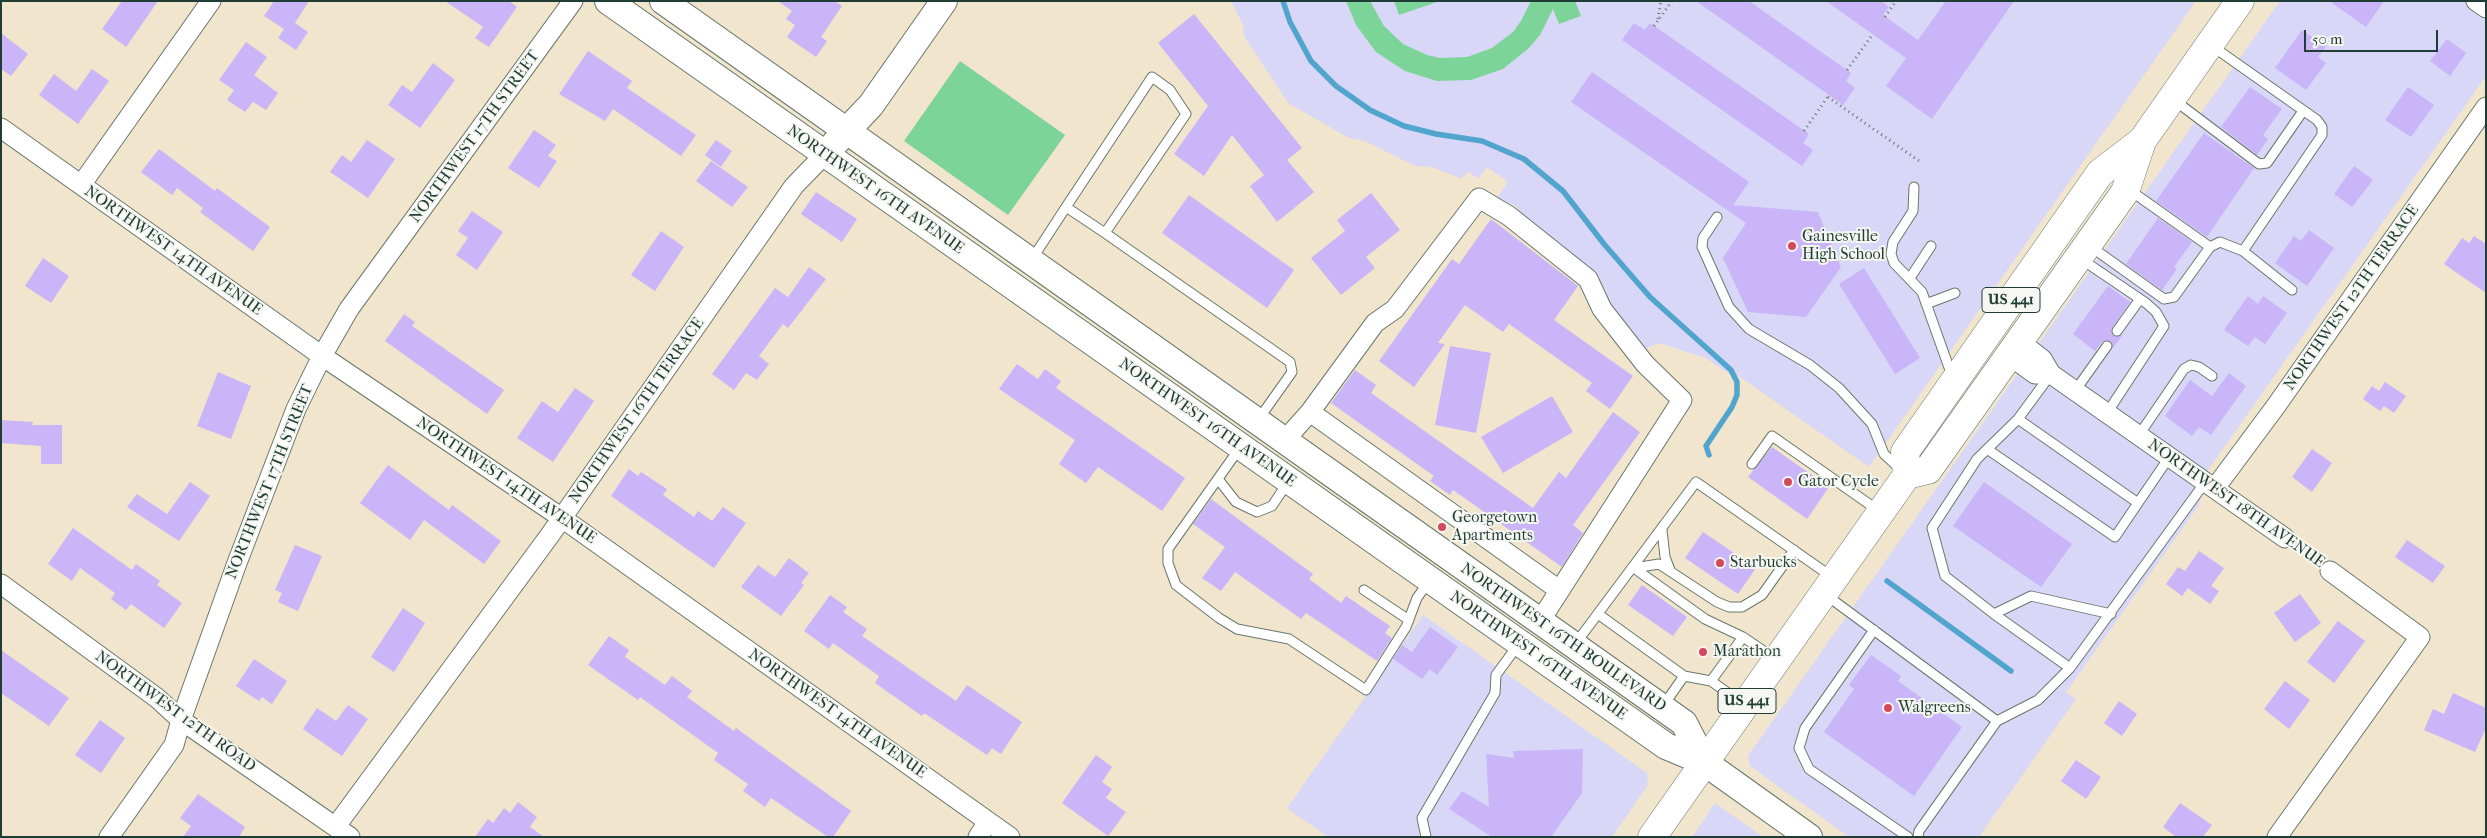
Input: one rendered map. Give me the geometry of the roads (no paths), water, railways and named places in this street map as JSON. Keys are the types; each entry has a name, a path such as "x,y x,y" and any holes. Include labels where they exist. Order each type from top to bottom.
{"main road":[{"name":"NORTHWEST 16TH AVENUE","path":"608,1 1666,746 1704,762 1809,837"},
{"name":"NORTHWEST 16TH AVENUE","path":"664,1 1284,441"},
{"name":"NORTHWEST 16TH TERRACE","path":"825,154 871,105 944,1"},
{"name":"US 441","path":"1907,475 1928,470 2125,192 2142,141 2240,1"},
{"name":"US 441","path":"1652,837 1907,475 1905,452 2100,173 2142,141"},
{"path":"2014,348 2008,340 2010,332 2092,213 2100,173"},
{"path":"1102,349 1124,327"},
{"path":"1263,463 1284,441"},
{"name":"NORTHWEST 16TH BOULEVARD","path":"1284,441 1684,723 1704,762"}],"street":[{"path":"81,185 211,1"},
{"name":"NORTHWEST 17TH STREET","path":"109,837 174,745 180,720 292,418 322,356 348,309 573,1"},
{"path":"2476,1 2486,8"},
{"name":"NORTHWEST 12TH TERRACE","path":"2211,485 2276,406 2486,107"},
{"name":"NORTHWEST 14TH AVENUE","path":"1,128 322,356 562,518 983,829 1010,837"},
{"name":"NORTHWEST 16TH TERRACE","path":"343,832 794,186 825,154"},
{"path":"1284,441 1310,412 1375,323 1395,309 1479,198 1509,216 1588,279 1608,317 1645,364 1682,400 1558,590 1540,621"},
{"name":"NORTHWEST 18TH AVENUE","path":"2014,348 2035,374 2051,374 2285,538"},
{"path":"1310,412 1558,590"},
{"name":"NORTHWEST 18TH AVENUE","path":"2277,837 2420,637 2330,571"},
{"name":"NORTHWEST 12TH ROAD","path":"1,584 156,698 180,720 343,832"}],"lane":[{"path":"2209,45 2234,60 2303,110 2322,128 2322,135 2243,250"},
{"path":"1030,261 1152,77 1170,90 1186,114 1106,233"},
{"path":"2172,98 2196,114 2218,134 2259,164 2267,163 2303,110"},
{"path":"1914,187 1913,210 1893,242 1892,254 1894,263 1922,292 1954,382"},
{"path":"2125,192 2138,196 2210,247"},
{"path":"1066,207 1290,362 1292,372 1257,422"},
{"path":"1717,217 1703,238 1702,247 1729,307 1749,329 1810,365 1839,388 1872,424 1884,454 1907,475"},
{"path":"2083,250 2164,299 2170,299 2174,297 2210,247 2220,242 2243,250 2292,290"},
{"path":"1910,278 1931,246"},
{"path":"2083,250 2156,312 2164,326 2107,413"},
{"path":"1926,304 1955,293"},
{"path":"2117,331 2140,299"},
{"path":"2075,391 2107,346"},
{"path":"2138,435 2184,369 2191,365 2199,367 2212,376"},
{"path":"2051,374 2018,419 1977,459 1932,528 1944,576 2070,668"},
{"path":"2018,419 2138,503"},
{"path":"1752,464 1772,436 1881,512"},
{"path":"1241,447 1168,549 1168,563 1176,585 1220,618 1237,629 1289,639 1366,690 1409,620 1418,598 1430,580"},
{"path":"1987,449 2115,537 2170,456"},
{"path":"1218,479 1236,502 1257,512 1272,506 1289,481"},
{"path":"1574,646 1634,568 1696,482 1794,550 1874,630 1997,720"},
{"path":"1918,837 1919,831 1997,720 2038,700 2070,668 2211,485"},
{"path":"1662,529 1664,551 1670,570"},
{"path":"1634,568 1659,564 1717,602 1729,607 1742,607 1762,595 1794,550"},
{"path":"1634,568 1705,619 1743,637 1777,660"},
{"path":"1364,590 1409,620"},
{"path":"1994,614 2031,596 2111,614"},
{"path":"1598,614 1684,676 1712,681 1745,705"},
{"path":"1874,630 1805,728 1799,748 1809,769 1908,837"},
{"path":"1712,681 1743,637"},
{"path":"1426,837 1422,818 1495,693 1496,676 1520,643"},
{"path":"1662,708 1684,676"}],"waterway":[{"path":"1283,1 1290,22 1311,61 1336,86 1370,110 1404,126 1436,134 1482,141 1524,159 1563,191 1604,244 1650,297 1731,370 1737,382 1737,395 1732,407 1706,446 1709,455"},
{"path":"1887,581 2011,671"}],"place":[{"name":"Gainesville High School","path":"1792,246"},
{"name":"Gator Cycle","path":"1788,482"},
{"name":"Georgetown Apartments","path":"1442,527"},
{"name":"Starbucks","path":"1720,563"},
{"name":"Marathon","path":"1703,652"},
{"name":"Walgreens","path":"1888,708"}]}
